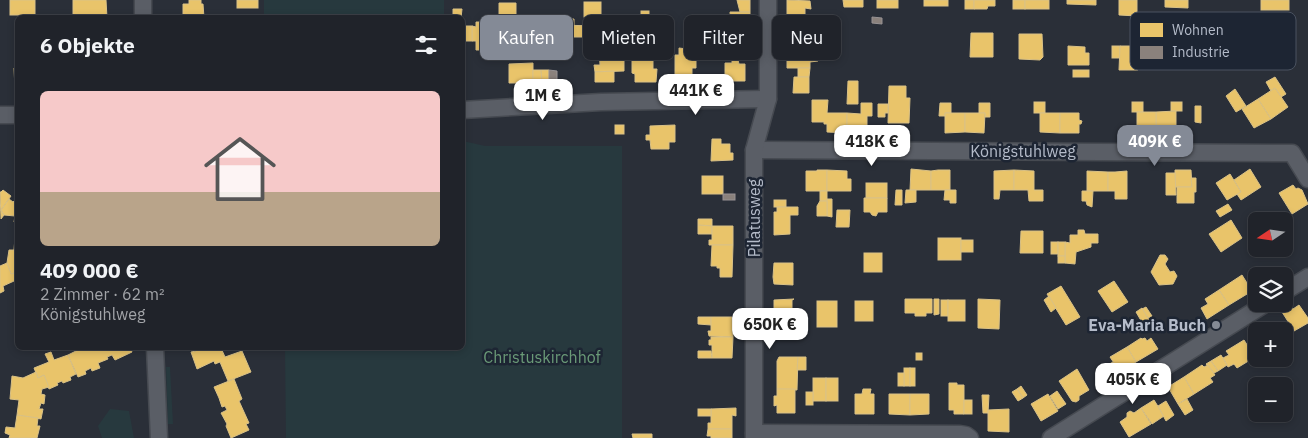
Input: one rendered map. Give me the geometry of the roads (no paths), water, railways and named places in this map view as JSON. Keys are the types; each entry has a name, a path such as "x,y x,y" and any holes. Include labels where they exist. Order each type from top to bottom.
{"street":[{"path":"143,0 143,15"},
{"name":"Pilatusweg","path":"754,436 754,150 768,99 768,0"},
{"path":"465,110 601,102 768,99"},
{"path":"0,115 15,115"},
{"name":"Königstuhlweg","path":"754,150 1292,153 1308,179"},
{"path":"1293,286 1308,277"},
{"path":"1051,438 1252,312"},
{"path":"155,350 149,377 159,438"},
{"path":"754,436 944,433 966,435 970,438"}],"place":[{"name":"Eva-Maria Buch","path":"1216,325"}],"park label":[{"name":"Christuskirchhof","path":"542,357"}]}
